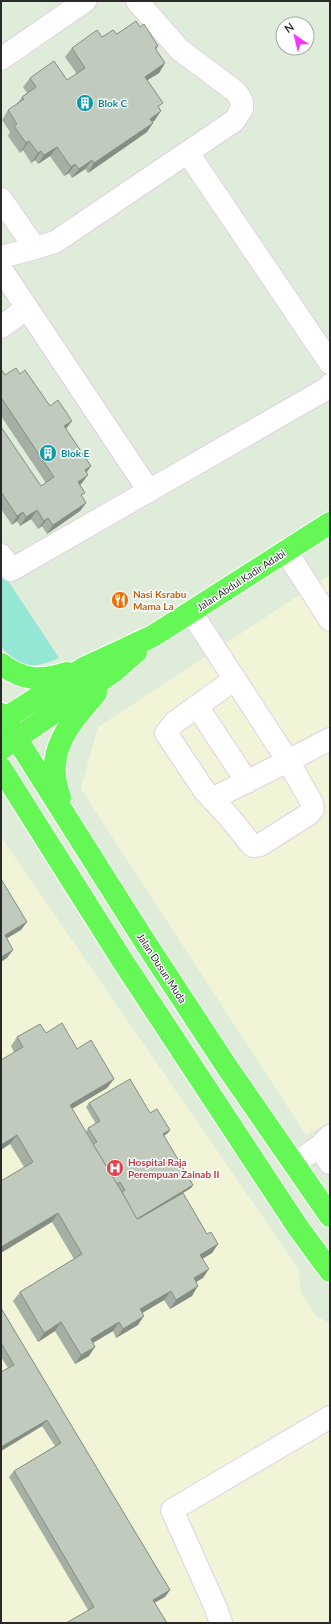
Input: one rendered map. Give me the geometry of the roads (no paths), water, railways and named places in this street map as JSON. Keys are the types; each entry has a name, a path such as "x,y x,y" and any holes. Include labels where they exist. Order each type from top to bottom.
{"main road":[{"name":"Jalan Abdul Kadir Adabi","path":"2,718 84,668 153,636 330,523"},
{"name":"Jalan Abdul Kadir Adabi","path":"9,743 114,672 153,636"},
{"path":"1,664 14,672 36,679 48,678 84,668"},
{"path":"73,828 59,792 54,770 57,749 69,726 114,672"},
{"name":"Jalan Dusun Muda","path":"2,718 9,743 73,828 172,984 330,1216"},
{"path":"1,768 122,960 297,1226 330,1272"}],"lane":[{"path":"1,60 85,1"},
{"path":"1,257 55,242 234,121 242,109 242,102 235,91 180,50 137,1"},
{"path":"188,153 330,363"},
{"path":"1,199 35,248"},
{"path":"1,269 148,491"},
{"path":"1,327 27,308"},
{"path":"1,555 11,570 330,386"},
{"path":"286,551 330,620"},
{"path":"191,612 235,679 288,761 312,803 313,809 309,814 260,845 253,846 201,786 166,732 175,722 235,679"},
{"path":"197,706 247,782"},
{"path":"212,799 330,739"},
{"path":"294,1164 326,1149"},
{"path":"221,1623 215,1606 172,1510 330,1417"}],"place":[{"name":"Blok C","path":"85,103"},
{"name":"Blok E","path":"48,453"},
{"name":"Nasi Ksrabu Mama La","path":"120,600"},
{"name":"Hospital Raja Perempuan Zainab II","path":"115,1168"}]}
